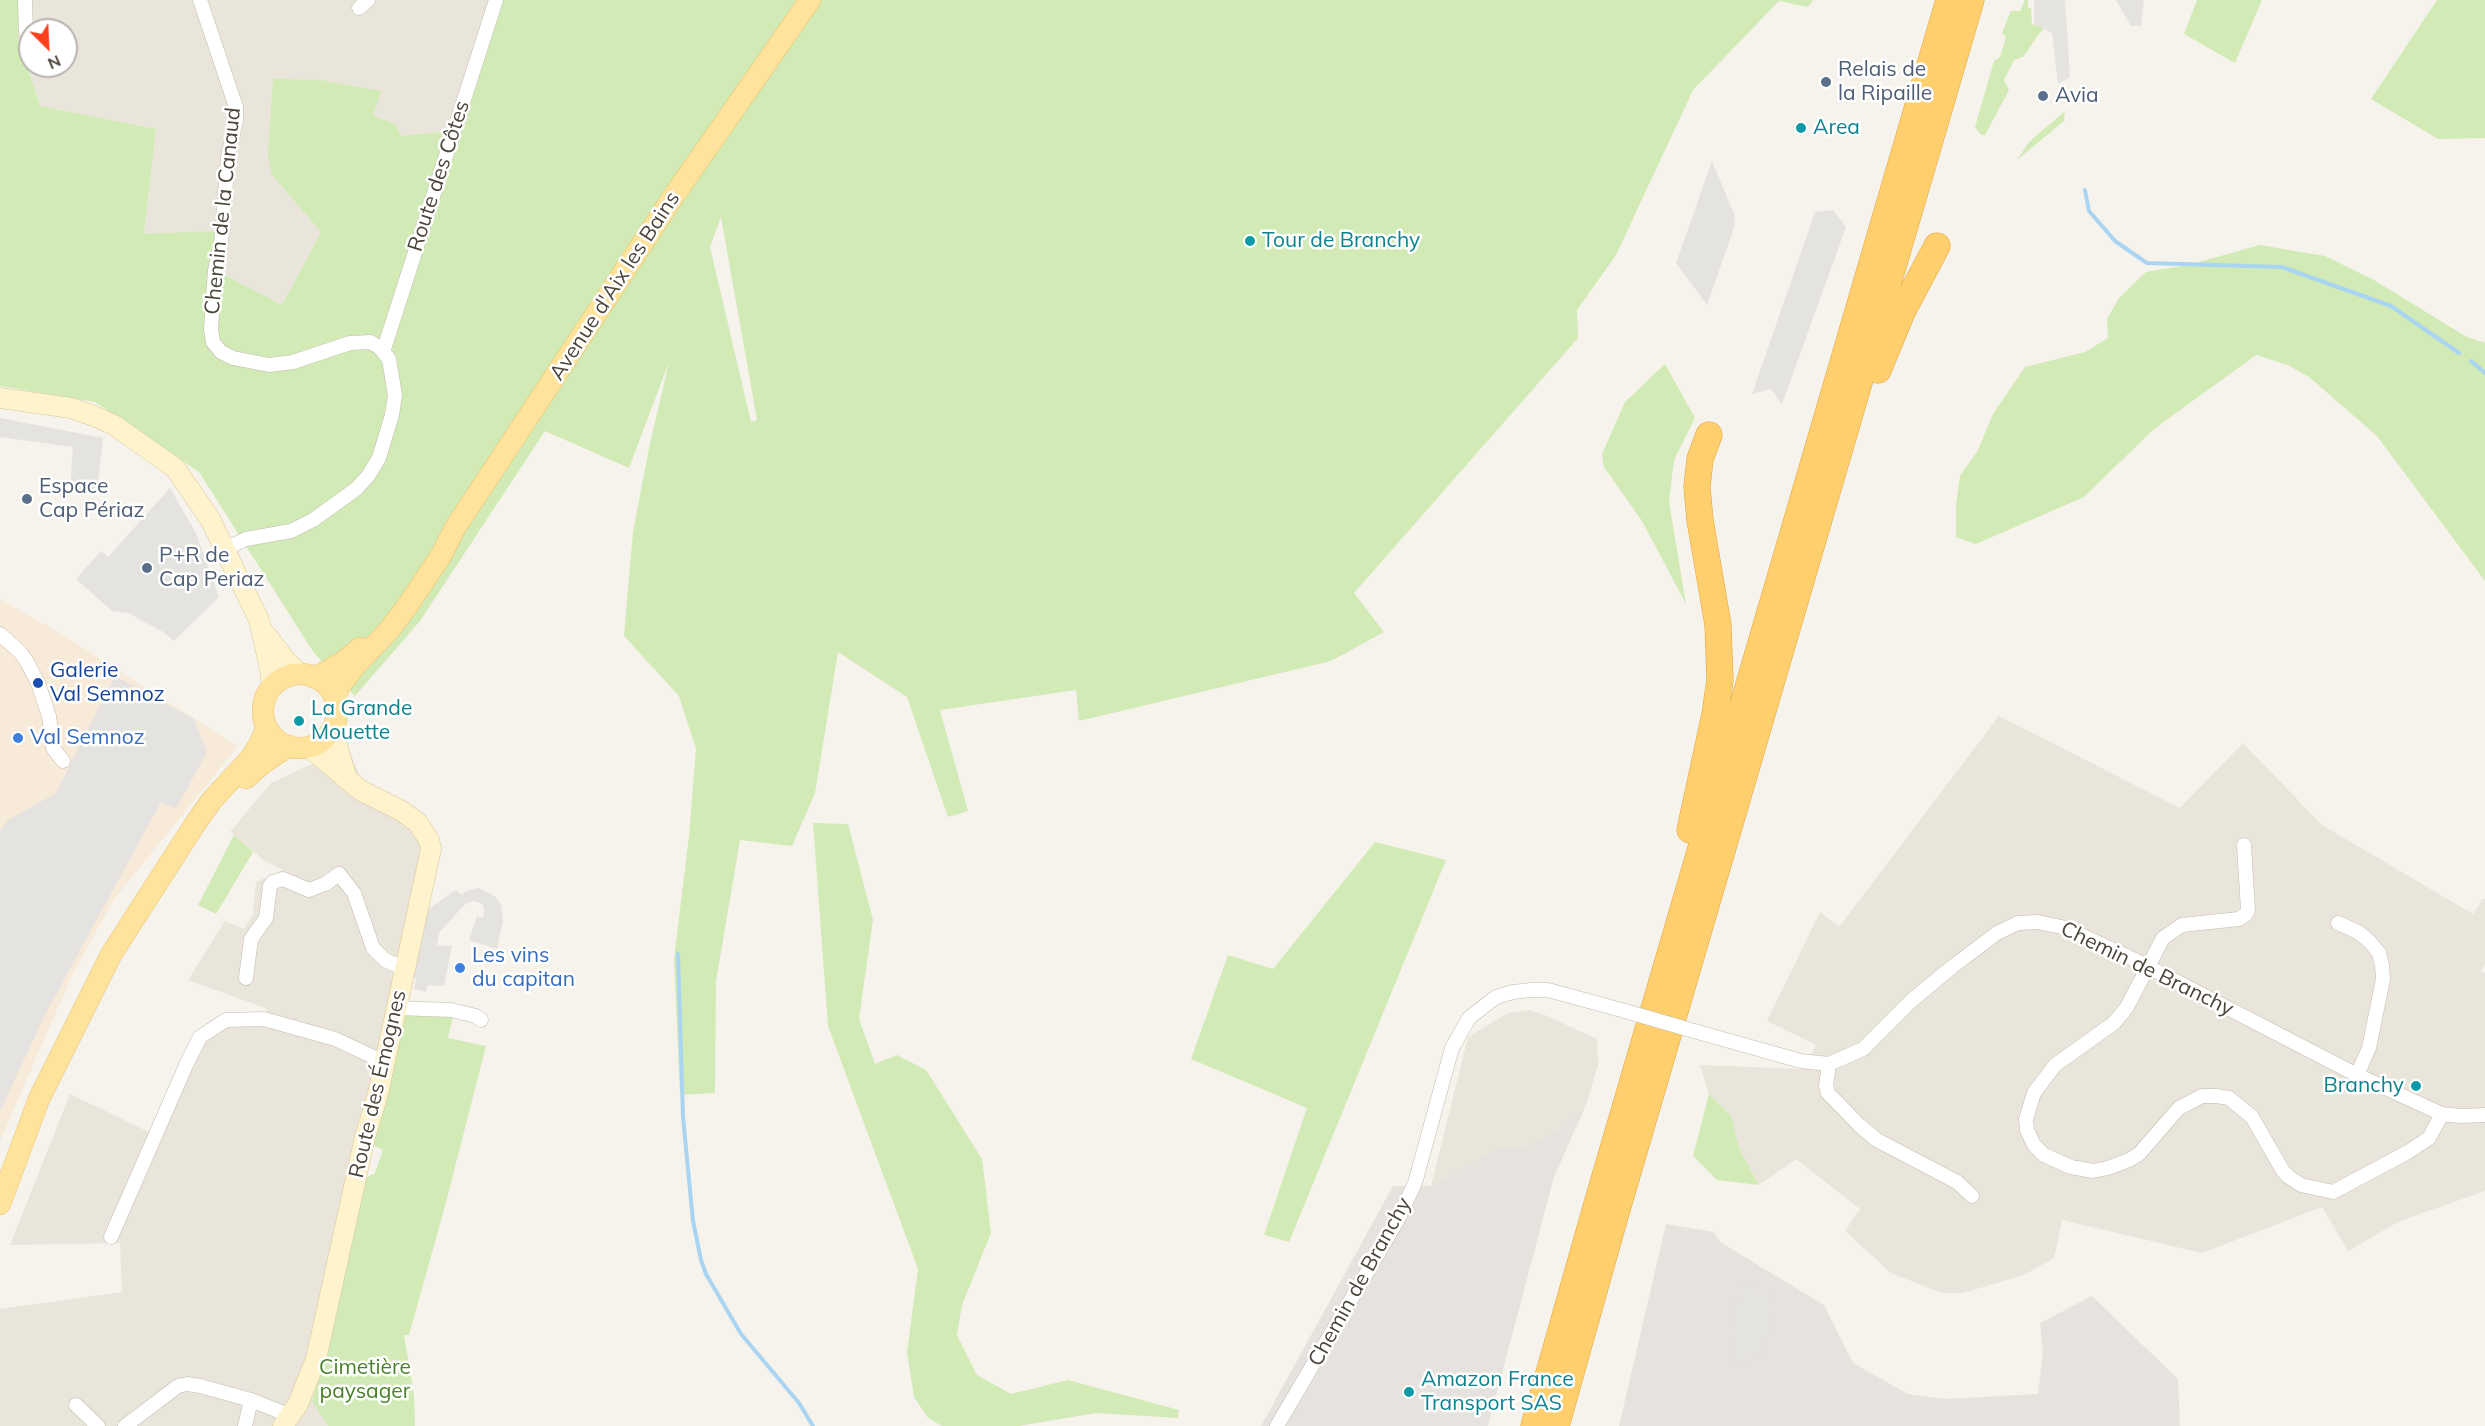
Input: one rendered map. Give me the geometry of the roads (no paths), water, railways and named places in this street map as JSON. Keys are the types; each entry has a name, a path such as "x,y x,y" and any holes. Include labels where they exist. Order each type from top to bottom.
{"highway":[{"path":"1534,1426 1949,0"},
{"path":"1556,1426 1971,0"},
{"path":"1768,694 1887,346 1937,246"},
{"path":"1646,1037 1715,714 1720,680 1718,625 1696,487 1700,459 1709,435"}],"main road":[{"name":"Avenue d'Aix les Bains","path":"778,46 805,0"},
{"name":"Avenue d'Aix les Bains","path":"335,699 339,687 408,605 442,554 455,528 675,194 810,0"},
{"name":"Avenue d'Aix les Bains","path":"307,676 343,662 373,635 434,549 455,528"},
{"path":"178,854 250,773 273,755 319,743 334,726 337,713 335,699 327,686 307,676 285,678 272,687 267,694 263,710 267,728 274,738 299,747"},
{"path":"0,1204 39,1099 92,990 127,928 212,800 250,759 267,728"}],"street":[{"path":"25,0 26,18"},
{"name":"Chemin de la Canaud","path":"200,0 236,107 236,120 228,157 221,244 216,270 211,329 213,342 221,352 233,358 269,365 294,362 358,341 371,342 383,352"},
{"name":"Route des Côtes","path":"383,352 496,0"},
{"path":"225,549 246,539 291,531 313,520 356,489 368,476 379,458 392,415 395,395 391,367 383,352"},
{"path":"0,398 71,408 94,416 114,425 175,468 210,519 262,629 287,662 307,676"},
{"path":"262,629 272,687"},
{"path":"0,634 20,652 38,684 49,716 53,748 63,761"},
{"path":"334,726 335,739 346,776"},
{"name":"Route des Émognes","path":"287,1421 298,1404 316,1359 430,860 429,840 418,823 402,811 360,790 346,776 299,747"},
{"path":"2244,845 2248,910 2246,914 2239,919 2182,925 2172,930 2156,948 2127,1007 2114,1023 2055,1065 2034,1093 2029,1106 2026,1129 2034,1145 2044,1155 2071,1167 2093,1170 2118,1165 2145,1148 2179,1108 2202,1096 2229,1098 2252,1117 2283,1171 2289,1177 2301,1185 2333,1192 2408,1152 2429,1138 2442,1114"},
{"path":"246,978 251,939 266,918 270,886 273,882 283,879 309,891 339,874 354,893 373,948 385,960 405,969"},
{"name":"Chemin de Branchy","path":"1278,1426 1402,1212 1415,1183 1452,1048 1469,1018 1497,998 1513,992 1548,990 1802,1061 1829,1064 1863,1049 1911,1001 1952,967 2007,927 2018,923 2038,922 2066,928 2147,966 2357,1075 2442,1114 2460,1116 2485,1114"},
{"path":"2337,923 2358,932 2369,941 2379,953 2382,965 2383,979 2369,1048 2357,1075"},
{"path":"396,1008 451,1010 481,1020"},
{"path":"111,1238 200,1037 226,1020 264,1019 335,1039 384,1062"},
{"path":"1829,1064 1826,1086 1828,1093 1859,1125 1877,1140 1957,1182 1972,1196"},
{"path":"125,1426 182,1385 200,1386 251,1401 287,1421"},
{"path":"245,1426 251,1401"},
{"path":"76,1405 98,1426"}],"waterway":[{"path":"2085,190 2089,211 2115,241 2147,263 2282,267 2391,306 2459,353"},
{"path":"2471,361 2485,373"},
{"path":"678,954 683,1117 693,1221 701,1260 706,1274 741,1334 799,1403 813,1426"}],"place":[{"name":"Relais de la Ripaille","path":"1826,82"},
{"name":"Avia","path":"2043,96"},
{"name":"Area","path":"1801,128"},
{"name":"Tour de Branchy","path":"1250,241"},
{"name":"Espace Cap Périaz","path":"27,499"},
{"name":"P+R de Cap Periaz","path":"147,568"},
{"name":"Galerie Val Semnoz","path":"38,683"},
{"name":"La Grande Mouette","path":"299,721"},
{"name":"Val Semnoz","path":"18,738"},
{"name":"Les vins du capitan","path":"460,968"},
{"name":"Branchy","path":"2416,1086"},
{"name":"Amazon France Transport SAS","path":"1409,1392"}],"park label":[{"name":"Cimetière paysager","path":"365,1380"}]}
